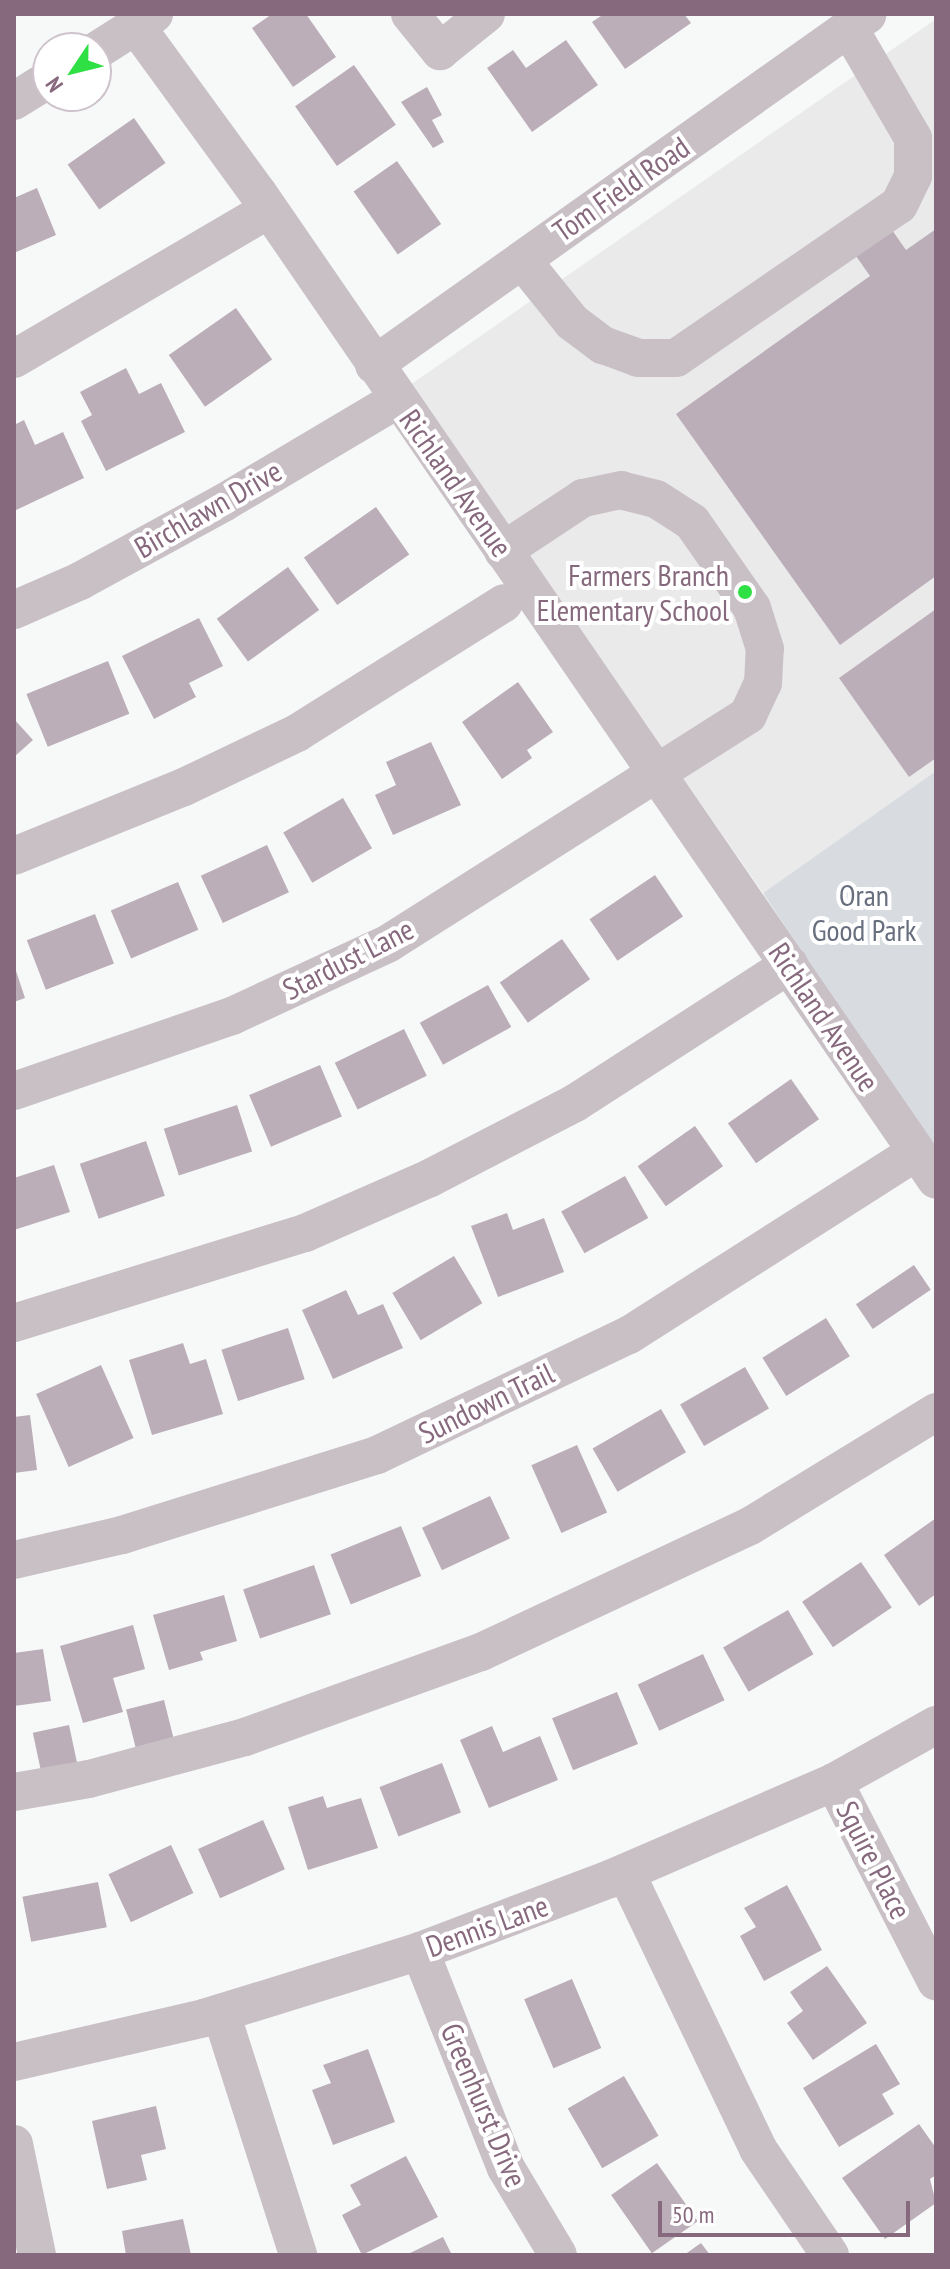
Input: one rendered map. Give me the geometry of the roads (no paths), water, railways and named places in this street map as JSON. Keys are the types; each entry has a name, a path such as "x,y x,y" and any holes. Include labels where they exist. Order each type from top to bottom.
{"street":[{"path":"410,14 440,51 486,14"},
{"path":"112,41 145,20"},
{"name":"Richland Avenue","path":"145,20 268,210 926,1166"},
{"path":"522,260 572,322 603,345 638,358 676,358 899,205 913,176 913,138 859,21"},
{"name":"Tom Field Road","path":"374,365 859,21"},
{"path":"14,101 32,90"},
{"path":"14,359 268,210"},
{"name":"Birchlawn Drive","path":"14,610 80,581 223,503 398,399"},
{"name":"Stardust Lane","path":"14,1091 232,1016 389,943 658,776 748,715 763,683 765,649 752,608 692,522 644,496 621,490 583,498 503,551"},
{"path":"14,856 184,787 297,733 504,603"},
{"path":"14,1323 305,1233 430,1178 575,1103 789,965"},
{"name":"Sundown Trail","path":"14,1560 122,1535 377,1455 629,1335 926,1166"},
{"path":"14,1792 89,1779 245,1737 481,1652 750,1526 936,1412"},
{"name":"Dennis Lane","path":"14,2062 221,2013 420,1951 626,1873 834,1782 936,1725"},
{"name":"Squire Place","path":"834,1782 936,1981"},
{"path":"626,1873 758,2149 830,2255"},
{"name":"Greenhurst Drive","path":"420,1951 506,2168 558,2255"},
{"path":"221,2013 298,2255"},
{"path":"14,2144 37,2255"}],"place":[{"name":"Farmers Branch Elementary School","path":"745,592"}],"park label":[{"name":"Oran Good Park","path":"864,912"}]}
